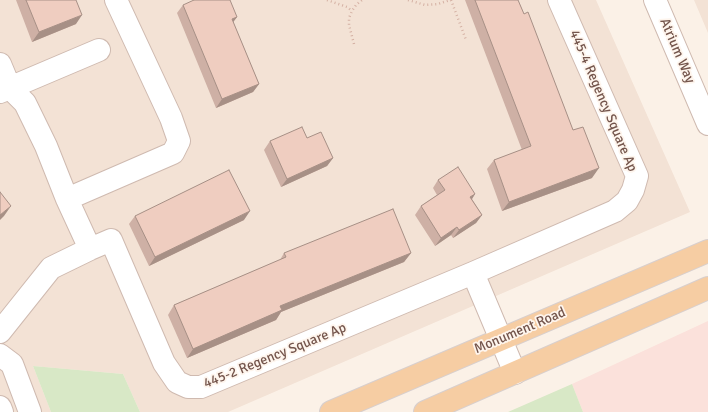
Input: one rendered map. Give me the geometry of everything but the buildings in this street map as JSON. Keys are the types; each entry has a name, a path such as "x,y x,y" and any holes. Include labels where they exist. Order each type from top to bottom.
{"main road":[{"name":"Monument Road","path":"331,412 708,251"},
{"path":"425,412 708,288"}],"street":[{"path":"67,199 173,153 179,141 171,118 116,0"},
{"name":"445-4 Regency Square Ap","path":"473,273 615,211 627,201 633,190 637,176 559,0"},
{"name":"Atrium Way","path":"655,0 708,124"},
{"path":"5,90 99,50"},
{"path":"0,64 5,90 25,103 46,146 67,199 90,249 52,268 0,332"},
{"name":"445-2 Regency Square Ap","path":"90,249 111,240 164,363 177,382 188,387 201,388 473,273"},
{"path":"473,273 515,373"},
{"path":"0,355 12,364 30,412"},
{"path":"0,407 2,412"}],"path":[{"path":"327,0 347,7 352,11"},
{"path":"354,44 349,25 349,18 356,5 362,0"},
{"path":"408,0 425,5 438,4 450,0 466,40"}],"shaded area":[{"path":"0,0 596,0 690,212 228,412 140,412 123,374 33,366 51,412 0,412"},
{"path":"694,0 708,0 708,33"},
{"path":"708,321 708,412 583,412 572,384"}],"green space":[{"path":"33,366 123,374 140,412 51,412"},
{"path":"572,384 583,412 508,412"}]}
